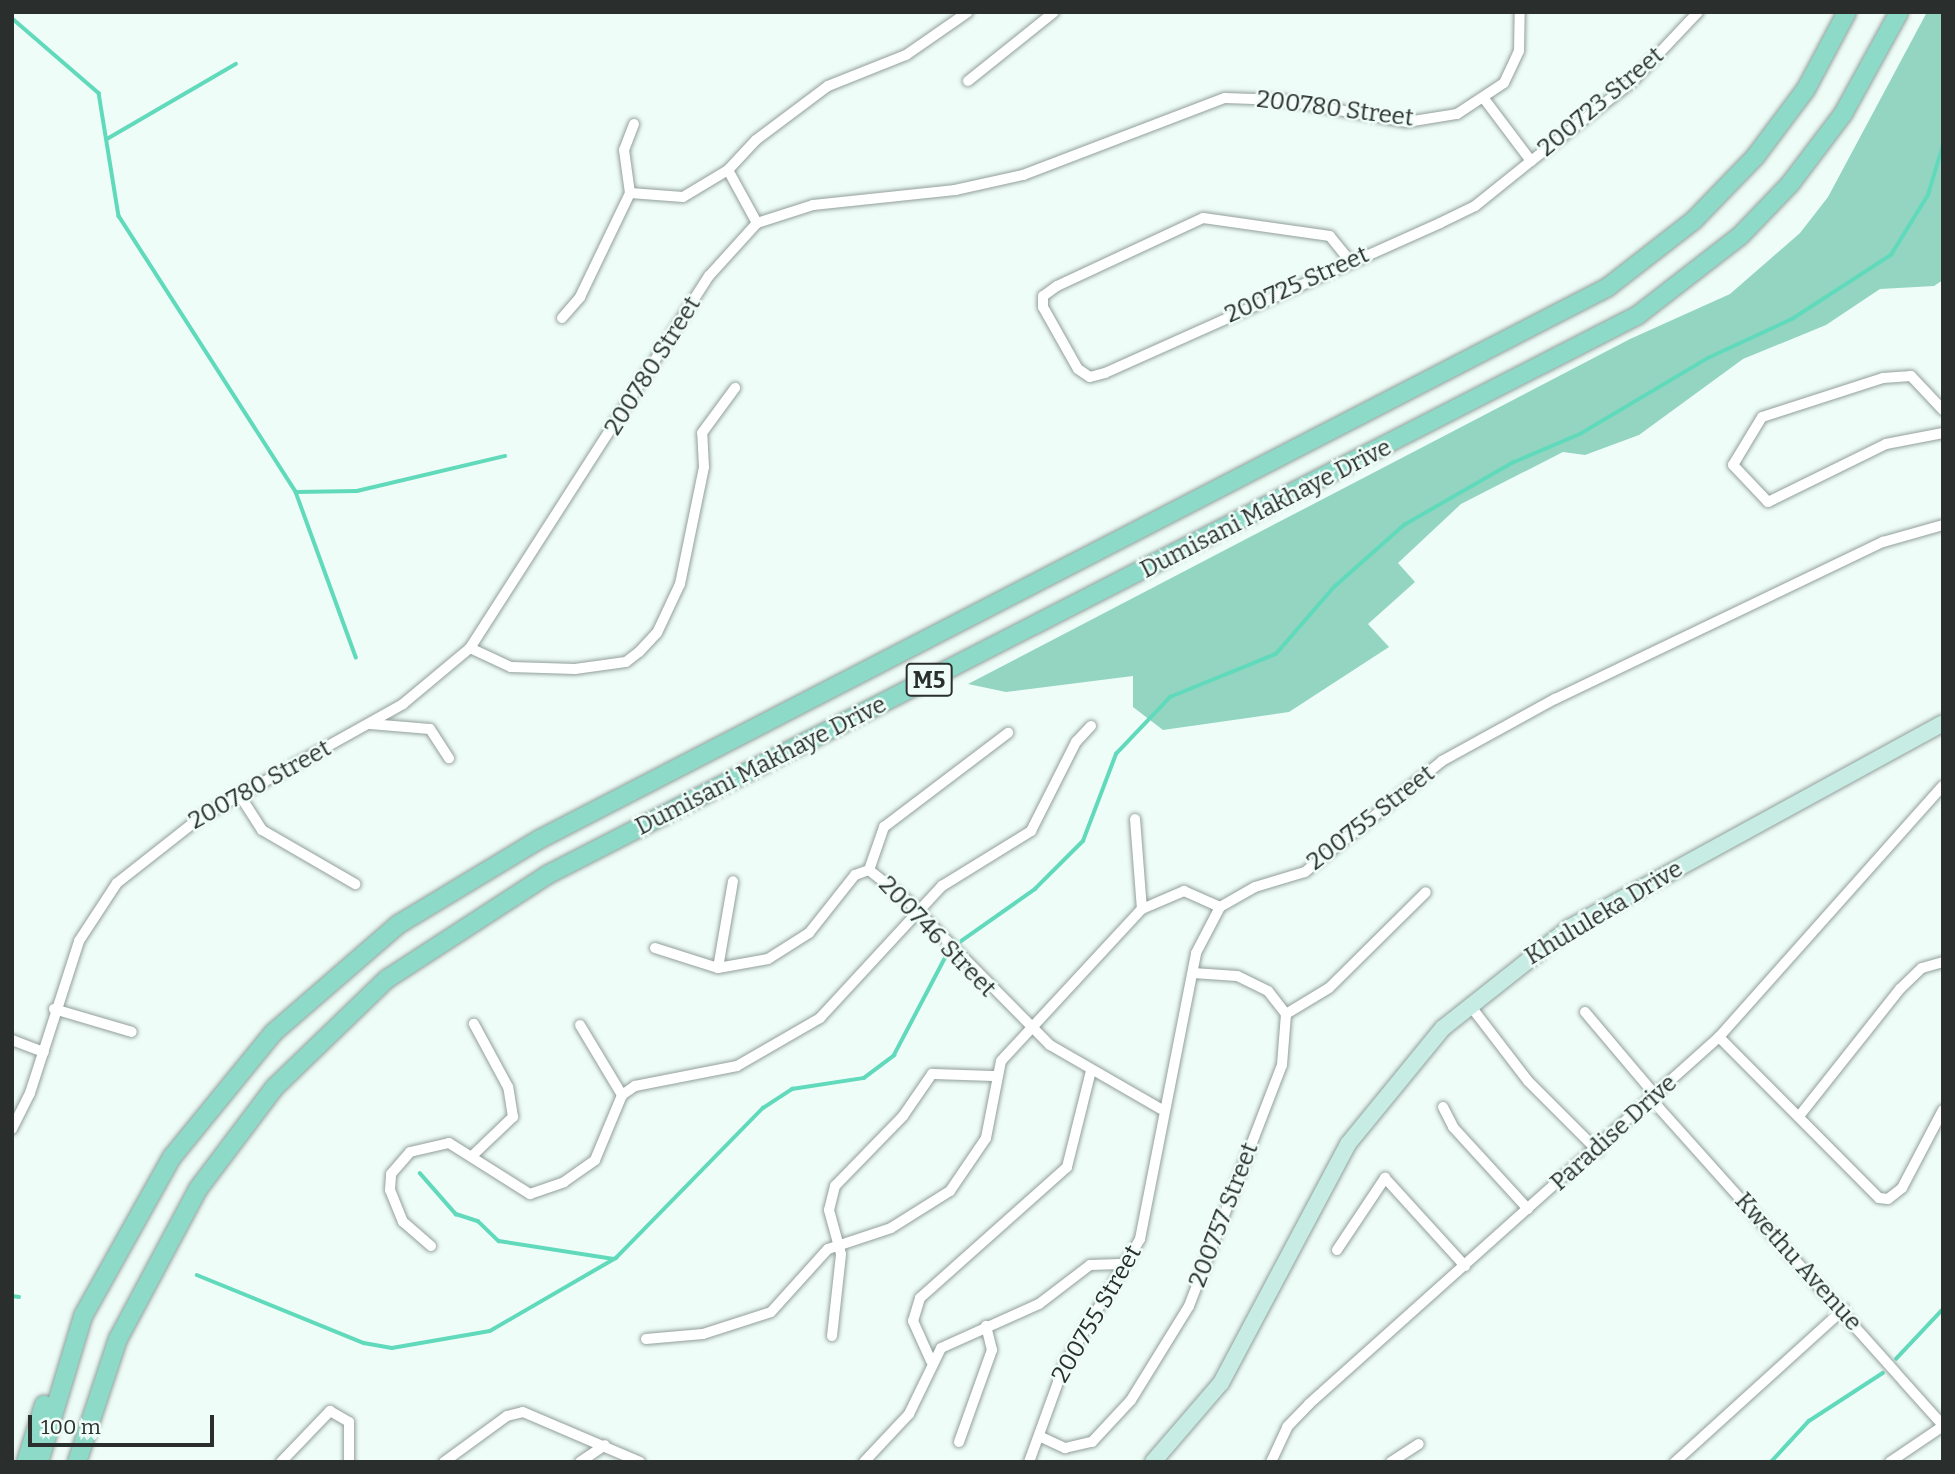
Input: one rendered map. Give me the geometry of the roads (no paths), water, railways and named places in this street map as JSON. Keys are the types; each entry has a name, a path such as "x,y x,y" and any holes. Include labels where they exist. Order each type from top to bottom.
{"main road":[{"name":"Dumisani Makhaye Drive","path":"39,1462 83,1316 147,1196 214,1099 273,1033 399,924 540,839 1608,287 1737,178 1806,89 1847,12"},
{"name":"Dumisani Makhaye Drive","path":"77,1462 145,1281 216,1162 322,1038 413,959 547,875 1638,315 1741,235 1790,184 1843,114 1899,12"},
{"path":"26,1462 83,1316"},
{"path":"83,1462 91,1419"}],"street":[{"path":"629,193 683,198 727,170 795,107 828,86 906,55 968,12"},
{"path":"968,81 1054,12"},
{"name":"200780 Street","path":"12,1129 44,1052 54,1009 79,941 117,883 168,838 239,794 370,724 470,648 709,276 757,223 813,205 955,190 1023,175 1225,99 1282,100 1407,122 1457,114 1485,100 1516,62 1520,12"},
{"name":"200723 Street","path":"1531,161 1633,81 1698,12"},
{"path":"1485,100 1531,161"},
{"path":"562,318 586,286 629,193 624,150 634,124"},
{"name":"200725 Street","path":"1350,261 1330,236 1214,217 1194,220 1057,286 1042,296 1043,307 1066,353 1090,376 1475,206 1531,161"},
{"path":"727,170 757,223"},
{"path":"1943,410 1916,379 1897,376 1762,417 1733,465 1768,502 1886,444 1943,433"},
{"path":"470,648 511,667 575,668 626,662 639,652 657,633 680,584 704,467 702,433 735,388"},
{"name":"200755 Street","path":"1029,1462 1065,1363 1140,1239 1161,1110 1192,973 1220,907 1255,887 1305,872 1443,761 1555,699 1883,542 1943,525"},
{"name":"Khululeka Drive","path":"1153,1462 1221,1383 1348,1143 1412,1060 1469,1004 1569,928 1943,723"},
{"path":"370,724 422,726 449,758"},
{"path":"431,1246 403,1222 390,1190 391,1174 410,1152 436,1141 472,1156 516,1189 550,1190 595,1160 622,1095 649,1081 737,1066 788,1041 855,986 919,913 960,872 1031,831 1076,743 1091,726"},
{"path":"869,870 884,827 1008,733"},
{"name":"Paradise Drive","path":"1271,1462 1287,1427 1309,1404 1528,1209 1598,1151 1719,1037 1943,786"},
{"path":"239,794 262,830 355,884"},
{"path":"1135,819 1142,909"},
{"name":"200746 Street","path":"654,948 718,968 744,967 787,948 808,933 855,875 869,870 919,913 1034,1029 1091,1071 1161,1110"},
{"path":"718,968 733,881"},
{"path":"646,1339 703,1334 771,1312 838,1243 906,1221 967,1175 993,1116 995,1076 1010,1049 1034,1029 1142,909 1184,891 1220,907"},
{"path":"1192,973 1252,981 1286,1014 1329,988 1426,892"},
{"path":"1800,1115 1900,989 1922,968 1943,962"},
{"path":"1469,1004 1528,1081 1598,1151"},
{"path":"54,1009 132,1032"},
{"name":"Kwethu Avenue","path":"1585,1012 1654,1098 1844,1309 1943,1426"},
{"name":"200757 Street","path":"1039,1436 1065,1447 1093,1442 1131,1400 1164,1349 1189,1306 1265,1111 1285,1049 1286,1014"},
{"path":"472,1156 513,1116 508,1087 474,1024"},
{"path":"580,1025 622,1095"},
{"path":"1719,1037 1800,1115 1879,1198 1888,1199 1902,1188 1943,1110"},
{"path":"12,1040 44,1052"},
{"path":"832,1336 838,1243 828,1210 835,1186 903,1116 927,1079 943,1069 995,1076"},
{"path":"931,1361 913,1321 920,1298 1067,1167 1091,1071"},
{"path":"1443,1107 1453,1127 1528,1209"},
{"path":"1337,1250 1385,1178 1465,1266"},
{"path":"864,1462 909,1413 931,1361 956,1337 1039,1304 1090,1265 1127,1264"},
{"path":"1675,1462 1844,1309"},
{"path":"959,1442 992,1349 986,1326"},
{"path":"444,1462 515,1412 606,1445 640,1462"},
{"path":"281,1462 323,1413 340,1413 349,1422 349,1462"},
{"path":"1890,1462 1943,1426"},
{"path":"1391,1462 1419,1444"},
{"path":"580,1462 606,1445"}],"waterway":[{"path":"12,18 99,93 119,216 296,492 356,657"},
{"path":"107,139 236,64"},
{"path":"960,942 1035,889 1083,841 1116,754 1170,697 1276,654 1334,587 1404,525 1512,463 1580,434 1708,358 1792,319 1891,255 1928,195 1943,145"},
{"path":"296,492 357,491 505,456"},
{"path":"197,1275 364,1343 392,1348 490,1331 616,1258 763,1108 792,1089 864,1078 894,1055 947,954"},
{"path":"420,1173 456,1214 478,1221 499,1241 614,1259"},
{"path":"12,1296 19,1297"},
{"path":"1896,1359 1943,1309"},
{"path":"1771,1462 1809,1421 1883,1373"}]}
